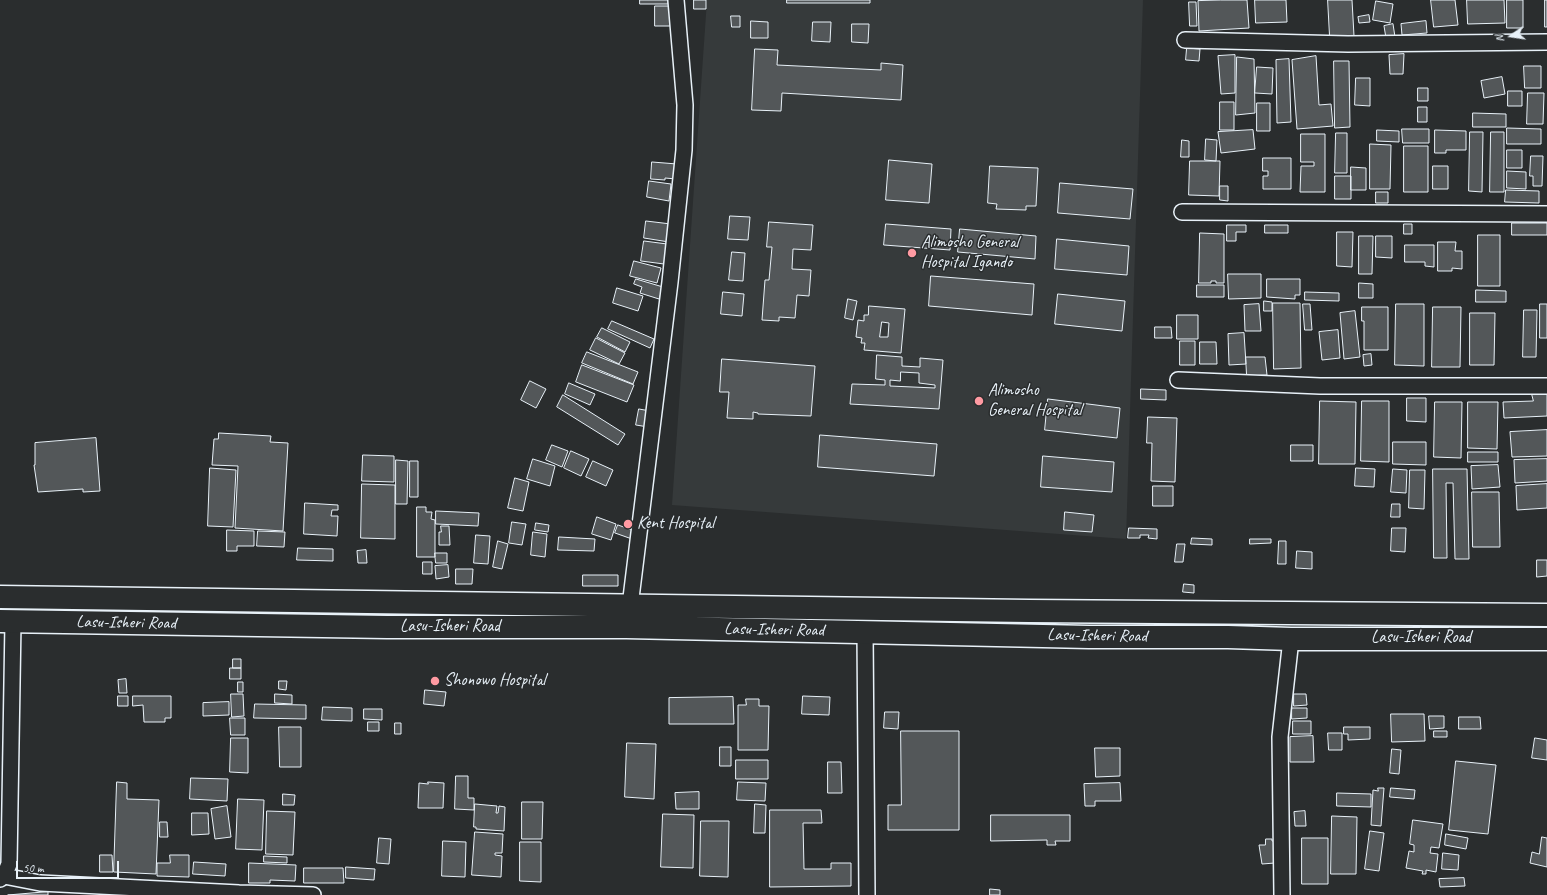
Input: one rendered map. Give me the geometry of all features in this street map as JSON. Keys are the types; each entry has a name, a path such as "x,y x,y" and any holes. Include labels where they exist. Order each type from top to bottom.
{"main road":[{"name":"Lasu-Isheri Road","path":"0,597 630,606 1547,615"},
{"name":"Lasu-Isheri Road","path":"6,622 387,627 626,627 1090,637 1228,637 1291,639 1547,638"}],"street":[{"path":"630,606 669,290 684,150 685,105 676,0"},
{"path":"1185,40 1348,44 1547,42"},
{"path":"1182,212 1547,214"},
{"path":"1178,380 1320,386 1547,386"},
{"path":"6,622 9,864 2,878 40,883 239,894 313,895"},
{"path":"866,631 867,895"},
{"path":"1282,895 1280,737 1291,639"},
{"path":"40,883 51,895"}],"shaded area":[{"name":"Alimosho General Hospital Igando","path":"707,0 1143,0 1126,539 672,505"}],"building":[{"path":"640,0 668,0 668,4 640,4"},
{"path":"694,0 706,0 706,9 694,9"},
{"path":"787,0 870,0 870,3 787,3"},
{"path":"1247,0 1249,28 1199,31 1198,1"},
{"path":"1255,0 1286,0 1287,22 1256,23"},
{"path":"1328,0 1352,0 1354,36 1330,37"},
{"path":"1431,0 1455,0 1458,25 1434,27"},
{"path":"1467,0 1504,0 1505,23 1468,24"},
{"path":"1507,0 1523,0 1523,28 1507,28"},
{"path":"1545,0 1547,0 1547,27 1545,27"},
{"path":"1376,1 1393,4 1390,23 1373,20"},
{"path":"1189,2 1196,2 1197,26 1190,26"},
{"path":"655,6 671,6 670,26 655,26"},
{"path":"1369,15 1370,22 1359,23 1358,17"},
{"path":"731,16 740,16 740,27 732,27"},
{"path":"751,21 768,22 768,38 751,38"},
{"path":"1426,21 1427,33 1402,35 1401,24"},
{"path":"813,22 831,22 830,42 812,41"},
{"path":"852,24 869,24 868,43 852,42"},
{"path":"1393,24 1395,37 1386,38 1384,26"},
{"path":"1187,48 1200,49 1199,61 1186,60"},
{"path":"755,49 778,50 777,65 881,70 881,63 903,65 901,100 782,93 781,111 752,110"},
{"path":"1404,54 1403,74 1390,74 1389,55"},
{"path":"1235,55 1235,93 1221,94 1218,56"},
{"path":"1316,56 1319,105 1331,104 1333,126 1297,129 1292,60"},
{"path":"1237,57 1254,59 1255,113 1236,115"},
{"path":"1289,59 1291,122 1277,123 1276,60"},
{"path":"1334,61 1349,61 1350,127 1335,128"},
{"path":"1524,66 1541,66 1541,88 1525,88"},
{"path":"1257,67 1273,68 1272,94 1255,93"},
{"path":"1502,77 1505,94 1484,98 1481,81"},
{"path":"1356,78 1370,78 1370,106 1355,105"},
{"path":"1418,88 1428,88 1428,101 1418,101"},
{"path":"1508,91 1522,91 1522,106 1508,106"},
{"path":"1528,93 1544,93 1543,124 1527,124"},
{"path":"1220,102 1234,102 1234,130 1220,130"},
{"path":"1257,103 1270,103 1270,131 1257,131"},
{"path":"1418,107 1427,107 1427,122 1418,122"},
{"path":"1473,113 1506,114 1506,127 1473,127"},
{"path":"1507,128 1541,129 1541,144 1507,144"},
{"path":"1402,129 1429,129 1429,143 1403,143"},
{"path":"1253,130 1255,149 1221,153 1218,132"},
{"path":"1377,130 1399,131 1399,142 1377,141"},
{"path":"1435,130 1466,131 1466,150 1446,150 1446,153 1435,153"},
{"path":"1470,132 1483,132 1482,192 1469,191"},
{"path":"1491,132 1504,132 1504,192 1490,192"},
{"path":"1336,133 1347,133 1347,173 1335,173"},
{"path":"1301,134 1325,134 1325,192 1300,192 1301,166 1314,166 1314,162 1301,162"},
{"path":"1206,139 1217,140 1216,161 1205,160"},
{"path":"1182,140 1189,141 1189,157 1181,157"},
{"path":"1370,144 1391,145 1390,189 1370,189"},
{"path":"1404,146 1428,146 1428,192 1404,192"},
{"path":"1507,150 1522,150 1522,168 1507,168"},
{"path":"1531,156 1543,156 1542,186 1533,186 1533,176 1530,176"},
{"path":"1263,158 1291,158 1291,189 1263,189 1263,176 1268,176 1268,171 1263,171"},
{"path":"889,160 932,164 929,203 886,200"},
{"path":"1190,161 1220,161 1219,196 1189,195"},
{"path":"652,162 677,164 676,179 651,179"},
{"path":"990,166 1038,168 1036,206 1026,206 1026,210 996,209 997,204 988,203"},
{"path":"1433,166 1448,166 1448,189 1433,189"},
{"path":"1351,167 1366,168 1366,190 1351,190"},
{"path":"1507,171 1526,172 1526,189 1507,188"},
{"path":"1335,176 1351,176 1351,199 1335,199"},
{"path":"649,181 671,184 669,201 647,197"},
{"path":"1060,183 1133,189 1130,219 1058,213"},
{"path":"1220,186 1228,186 1228,201 1220,200"},
{"path":"1506,190 1539,191 1539,203 1505,202"},
{"path":"1376,192 1388,192 1388,203 1376,203"},
{"path":"730,216 750,217 748,240 728,239"},
{"path":"646,221 671,224 669,242 644,238"},
{"path":"769,222 813,225 811,250 793,249 792,269 811,270 809,296 797,295 795,318 779,317 779,321 762,320 765,280 769,280 772,247 767,247"},
{"path":"1512,223 1547,223 1547,235 1512,235"},
{"path":"886,224 951,229 950,250 884,245"},
{"path":"1404,224 1412,224 1412,234 1404,234"},
{"path":"1227,225 1246,225 1246,232 1236,232 1236,241 1227,241"},
{"path":"1265,225 1288,225 1288,233 1265,233"},
{"path":"960,229 1036,236 1035,259 958,252"},
{"path":"1337,232 1353,232 1352,267 1337,266"},
{"path":"1200,233 1224,234 1224,283 1216,283 1216,281 1211,281 1211,283 1199,283"},
{"path":"1478,235 1500,235 1500,286 1478,286"},
{"path":"1359,236 1373,236 1372,274 1359,274"},
{"path":"1376,236 1392,236 1392,258 1376,257"},
{"path":"1057,239 1129,246 1127,275 1055,269"},
{"path":"644,241 667,244 664,264 641,261"},
{"path":"1438,242 1456,242 1455,251 1462,251 1462,269 1452,268 1452,271 1438,271"},
{"path":"1405,245 1434,245 1434,267 1425,266 1425,262 1405,262"},
{"path":"732,252 745,253 743,281 729,280"},
{"path":"634,261 661,268 657,283 630,276"},
{"path":"1228,274 1261,274 1261,298 1229,299"},
{"path":"931,276 1034,284 1032,315 929,306"},
{"path":"636,279 663,287 659,299 640,293 642,287 634,284"},
{"path":"1267,279 1300,279 1300,295 1295,295 1295,299 1267,297"},
{"path":"1359,283 1373,284 1373,298 1359,298"},
{"path":"1197,285 1224,285 1224,297 1197,297"},
{"path":"617,288 643,296 638,311 613,303"},
{"path":"1476,290 1506,291 1506,302 1476,302"},
{"path":"723,292 744,294 742,316 721,314"},
{"path":"1305,292 1339,293 1339,301 1305,300"},
{"path":"1058,294 1125,301 1122,331 1055,324"},
{"path":"848,299 857,301 853,320 845,318"},
{"path":"1264,301 1272,302 1272,311 1264,311"},
{"path":"1273,303 1300,303 1301,368 1274,369"},
{"path":"1259,304 1261,331 1245,331 1244,305"},
{"path":"1303,304 1310,304 1312,330 1305,330"},
{"path":"1396,304 1424,304 1424,366 1395,365"},
{"path":"1540,304 1547,304 1547,338 1540,338"},
{"path":"869,306 905,309 901,353 864,350 865,343 861,343 862,338 856,337 858,320 864,321 864,315 868,315","holes":["882,322 889,323 888,337 880,337"]},
{"path":"1362,307 1388,307 1388,350 1364,350 1364,321 1362,321"},
{"path":"1433,307 1461,307 1460,367 1432,367"},
{"path":"1524,310 1537,310 1536,357 1523,357"},
{"path":"1355,311 1360,357 1344,359 1340,313"},
{"path":"1470,313 1495,313 1494,365 1470,365"},
{"path":"1177,315 1198,315 1198,339 1177,339"},
{"path":"612,321 654,339 650,348 608,329"},
{"path":"1155,327 1171,327 1172,338 1155,338"},
{"path":"602,328 630,342 625,352 597,337"},
{"path":"1338,330 1340,358 1322,360 1319,332"},
{"path":"1244,333 1246,364 1229,365 1228,334"},
{"path":"596,338 625,353 619,364 590,350"},
{"path":"1180,341 1195,341 1195,365 1180,365"},
{"path":"1200,342 1216,342 1217,364 1200,364"},
{"path":"587,352 638,372 633,384 582,363"},
{"path":"1371,354 1372,365 1364,366 1363,355"},
{"path":"877,355 902,357 902,366 920,367 920,358 943,360 939,409 850,404 852,384 885,385 885,380 876,379","holes":["901,372 919,373 919,383 935,385 935,388 890,386 890,380 900,381"]},
{"path":"1246,357 1265,357 1267,375 1247,376"},
{"path":"722,359 815,366 811,416 758,414 753,412 753,419 727,418 729,392 720,392"},
{"path":"582,365 634,385 627,402 576,382"},
{"path":"530,381 546,389 536,408 521,400"},
{"path":"569,383 595,394 590,405 565,394"},
{"path":"1141,389 1166,390 1166,400 1141,399"},
{"path":"1532,394 1547,394 1547,416 1504,418 1503,402 1533,401"},
{"path":"563,395 625,434 618,445 557,407"},
{"path":"1407,398 1426,398 1426,422 1407,421"},
{"path":"1048,399 1120,408 1117,438 1045,430"},
{"path":"1320,401 1356,402 1355,464 1319,464"},
{"path":"1362,401 1389,401 1389,462 1361,461"},
{"path":"1435,402 1462,402 1461,458 1434,457"},
{"path":"1468,402 1498,402 1497,449 1468,448"},
{"path":"639,409 650,411 648,427 636,425"},
{"path":"1148,417 1177,418 1175,482 1151,481 1152,443 1147,443"},
{"path":"1547,430 1547,456 1512,457 1510,432"},
{"path":"219,433 271,436 270,442 288,443 283,531 235,528 238,466 212,465 214,439 218,439"},
{"path":"820,435 937,444 934,476 818,467"},
{"path":"96,438 100,491 83,492 83,489 38,492 34,465 35,443"},
{"path":"1393,442 1426,442 1426,465 1393,464"},
{"path":"552,445 568,451 562,467 546,460"},
{"path":"1291,445 1313,445 1313,461 1291,461"},
{"path":"571,451 589,459 581,476 564,468"},
{"path":"1468,452 1498,452 1498,462 1468,462"},
{"path":"363,455 394,456 394,482 362,481"},
{"path":"1043,456 1114,462 1112,492 1041,487"},
{"path":"533,459 555,466 550,486 527,479"},
{"path":"1547,459 1547,481 1515,483 1514,460"},
{"path":"396,460 408,461 407,504 396,504"},
{"path":"410,461 418,461 418,497 410,497"},
{"path":"593,461 613,470 606,486 586,477"},
{"path":"1498,465 1500,487 1472,489 1471,466"},
{"path":"210,468 236,470 233,527 208,526"},
{"path":"1356,468 1375,469 1374,487 1355,486"},
{"path":"1393,469 1407,470 1406,493 1391,492"},
{"path":"1433,469 1467,469 1469,559 1455,559 1453,483 1446,483 1447,558 1434,558"},
{"path":"1410,470 1425,470 1424,509 1409,508"},
{"path":"515,478 529,482 523,511 508,508"},
{"path":"362,484 395,485 395,539 361,538"},
{"path":"1547,484 1547,508 1517,510 1516,486"},
{"path":"1153,486 1173,486 1173,506 1153,506"},
{"path":"1472,492 1499,492 1500,547 1473,547"},
{"path":"305,503 338,505 338,510 332,510 331,516 338,516 337,536 304,534"},
{"path":"1392,504 1400,504 1400,517 1391,517"},
{"path":"417,507 426,507 426,512 432,512 431,519 435,520 435,557 417,557"},
{"path":"436,511 479,513 478,526 436,524"},
{"path":"1065,512 1094,515 1092,532 1064,530"},
{"path":"597,517 616,524 611,540 592,534"},
{"path":"512,522 526,524 522,545 509,543"},
{"path":"536,523 549,525 548,532 535,530"},
{"path":"618,525 635,531 632,539 615,533"},
{"path":"441,526 449,526 450,545 439,545 439,532 441,532"},
{"path":"1129,528 1157,529 1157,539 1148,538 1149,535 1140,535 1140,538 1128,538"},
{"path":"1392,528 1406,528 1405,552 1391,551"},
{"path":"227,530 254,531 254,546 237,546 237,551 227,551"},
{"path":"258,531 285,532 284,547 257,546"},
{"path":"533,532 547,534 545,557 531,555"},
{"path":"476,535 490,536 488,564 474,563"},
{"path":"559,537 595,539 594,551 558,550"},
{"path":"1192,538 1212,539 1212,545 1191,544"},
{"path":"1250,539 1271,539 1271,543 1250,544"},
{"path":"498,541 508,544 502,569 493,567"},
{"path":"1279,541 1286,541 1286,564 1278,564"},
{"path":"1177,544 1185,544 1183,562 1175,562"},
{"path":"298,548 333,549 333,561 297,560"},
{"path":"366,550 367,563 358,563 357,551"},
{"path":"1297,551 1312,552 1312,569 1296,568"},
{"path":"435,553 447,553 447,563 436,563"},
{"path":"1537,560 1547,560 1547,576 1537,577"},
{"path":"423,562 432,562 432,574 423,574"},
{"path":"448,565 449,577 436,579 435,566"},
{"path":"456,569 473,569 472,584 456,584"},
{"path":"583,575 618,575 618,586 583,586"},
{"path":"1184,584 1194,585 1194,593 1183,592"},
{"path":"233,659 241,659 241,668 233,668"},
{"path":"230,668 241,668 241,679 230,679"},
{"path":"126,679 127,693 119,693 118,680"},
{"path":"279,681 287,681 286,690 279,689"},
{"path":"238,682 243,682 243,692 238,692"},
{"path":"425,690 446,692 444,706 424,704"},
{"path":"231,694 243,694 244,716 232,717"},
{"path":"275,694 292,695 292,704 275,703"},
{"path":"1294,694 1306,694 1307,705 1294,706"},
{"path":"118,696 128,696 128,706 118,706"},
{"path":"133,696 171,696 171,718 165,718 165,722 144,722 143,705 133,706"},
{"path":"803,696 830,697 829,715 802,714"},
{"path":"733,697 734,724 669,724 669,698"},
{"path":"746,699 759,699 759,706 769,706 768,750 738,750 738,705 746,705"},
{"path":"229,702 229,715 203,716 203,703"},
{"path":"255,704 306,705 306,719 254,718"},
{"path":"323,707 352,708 352,721 322,720"},
{"path":"1292,708 1307,708 1307,718 1292,719"},
{"path":"364,709 382,709 382,720 364,719"},
{"path":"885,712 899,712 898,729 884,728"},
{"path":"1391,714 1424,714 1425,741 1392,742"},
{"path":"1429,716 1444,716 1444,728 1430,729"},
{"path":"1459,717 1480,717 1481,729 1459,729"},
{"path":"230,718 245,718 245,735 231,735"},
{"path":"1293,721 1311,721 1311,734 1293,734"},
{"path":"368,722 379,722 379,731 368,731"},
{"path":"395,723 401,723 401,734 395,734"},
{"path":"279,727 301,727 301,767 280,767"},
{"path":"1344,727 1370,727 1370,739 1348,740 1348,734 1344,734"},
{"path":"901,731 959,731 959,830 888,830 888,805 901,805"},
{"path":"1434,731 1447,731 1447,737 1434,737"},
{"path":"1328,733 1342,733 1342,750 1329,750"},
{"path":"1313,736 1314,762 1290,762 1290,737"},
{"path":"231,738 248,738 248,773 230,772"},
{"path":"1535,738 1547,740 1547,760 1532,758"},
{"path":"627,743 656,744 654,799 625,797"},
{"path":"720,747 731,747 731,766 720,766"},
{"path":"1095,748 1120,748 1120,776 1096,777"},
{"path":"1392,749 1401,750 1399,774 1390,773"},
{"path":"736,760 768,760 768,779 736,779"},
{"path":"1456,761 1496,765 1488,834 1449,830"},
{"path":"828,762 841,762 842,793 828,793"},
{"path":"456,776 468,776 468,798 474,798 474,810 455,809"},
{"path":"191,778 228,779 227,801 190,799"},
{"path":"117,782 127,783 127,799 159,800 156,874 114,872"},
{"path":"428,782 444,783 443,808 418,808 419,783 428,784"},
{"path":"738,782 766,783 765,801 737,800"},
{"path":"1120,783 1121,801 1095,801 1095,806 1085,806 1084,784"},
{"path":"1378,788 1384,788 1381,826 1371,825 1373,790 1378,791"},
{"path":"1391,788 1415,790 1414,799 1390,797"},
{"path":"699,792 699,809 676,809 675,793"},
{"path":"1337,793 1371,794 1371,807 1337,806"},
{"path":"283,794 295,795 294,805 283,805"},
{"path":"238,799 264,800 262,850 236,849"},
{"path":"522,802 543,802 542,839 522,839"},
{"path":"475,804 497,806 496,813 498,813 499,806 505,807 504,831 476,829 476,827 474,827"},
{"path":"755,804 766,805 765,833 754,833"},
{"path":"227,806 231,837 215,839 211,809"},
{"path":"770,810 821,810 822,823 803,823 804,869 831,869 831,863 851,863 851,886 770,887"},
{"path":"267,811 295,812 293,855 266,854"},
{"path":"1305,811 1306,826 1295,826 1294,812"},
{"path":"192,813 208,813 209,834 192,835"},
{"path":"663,814 694,815 693,868 661,867"},
{"path":"991,815 1070,815 1070,841 1055,841 1056,845 1047,845 1047,840 991,841"},
{"path":"1332,816 1357,817 1356,874 1331,874"},
{"path":"1413,820 1443,824 1439,848 1431,847 1430,853 1438,854 1436,872 1426,870 1426,874 1422,874 1423,871 1406,868 1409,851 1414,852 1414,845 1410,844"},
{"path":"701,821 729,821 728,877 700,876"},
{"path":"160,822 167,822 168,837 160,837"},
{"path":"1370,831 1384,833 1379,871 1365,869"},
{"path":"475,832 503,834 502,853 495,853 495,855 502,856 501,877 472,875"},
{"path":"1446,834 1468,838 1466,849 1445,845"},
{"path":"1542,837 1547,838 1547,867 1530,863 1532,852 1539,854"},
{"path":"379,838 391,839 389,864 377,863"},
{"path":"1302,838 1328,838 1328,884 1302,884"},
{"path":"1266,839 1272,839 1272,841 1275,841 1275,863 1262,864 1259,845 1265,845"},
{"path":"443,841 466,842 465,877 442,876"},
{"path":"520,842 541,842 541,882 520,881"},
{"path":"1443,853 1459,855 1458,870 1442,869"},
{"path":"100,855 112,855 113,872 100,872"},
{"path":"170,855 189,855 189,877 157,876 157,863 170,863"},
{"path":"264,856 287,857 287,863 264,862"},
{"path":"194,862 226,864 225,876 193,874"},
{"path":"249,863 296,865 295,881 270,880 270,883 249,883"},
{"path":"346,867 375,869 374,880 346,878"},
{"path":"304,868 343,868 344,883 304,883"},
{"path":"1464,878 1465,886 1440,887 1439,879"},
{"path":"990,889 1000,890 1000,895 990,895"},
{"path":"48,892 48,895 8,895"}],"place":[{"name":"Alimosho General Hospital Igando","path":"912,253"},
{"name":"Alimosho General Hospital","path":"979,401"},
{"name":"Kent Hospital","path":"628,524"},
{"name":"Shonowo Hospital","path":"435,681"}]}
